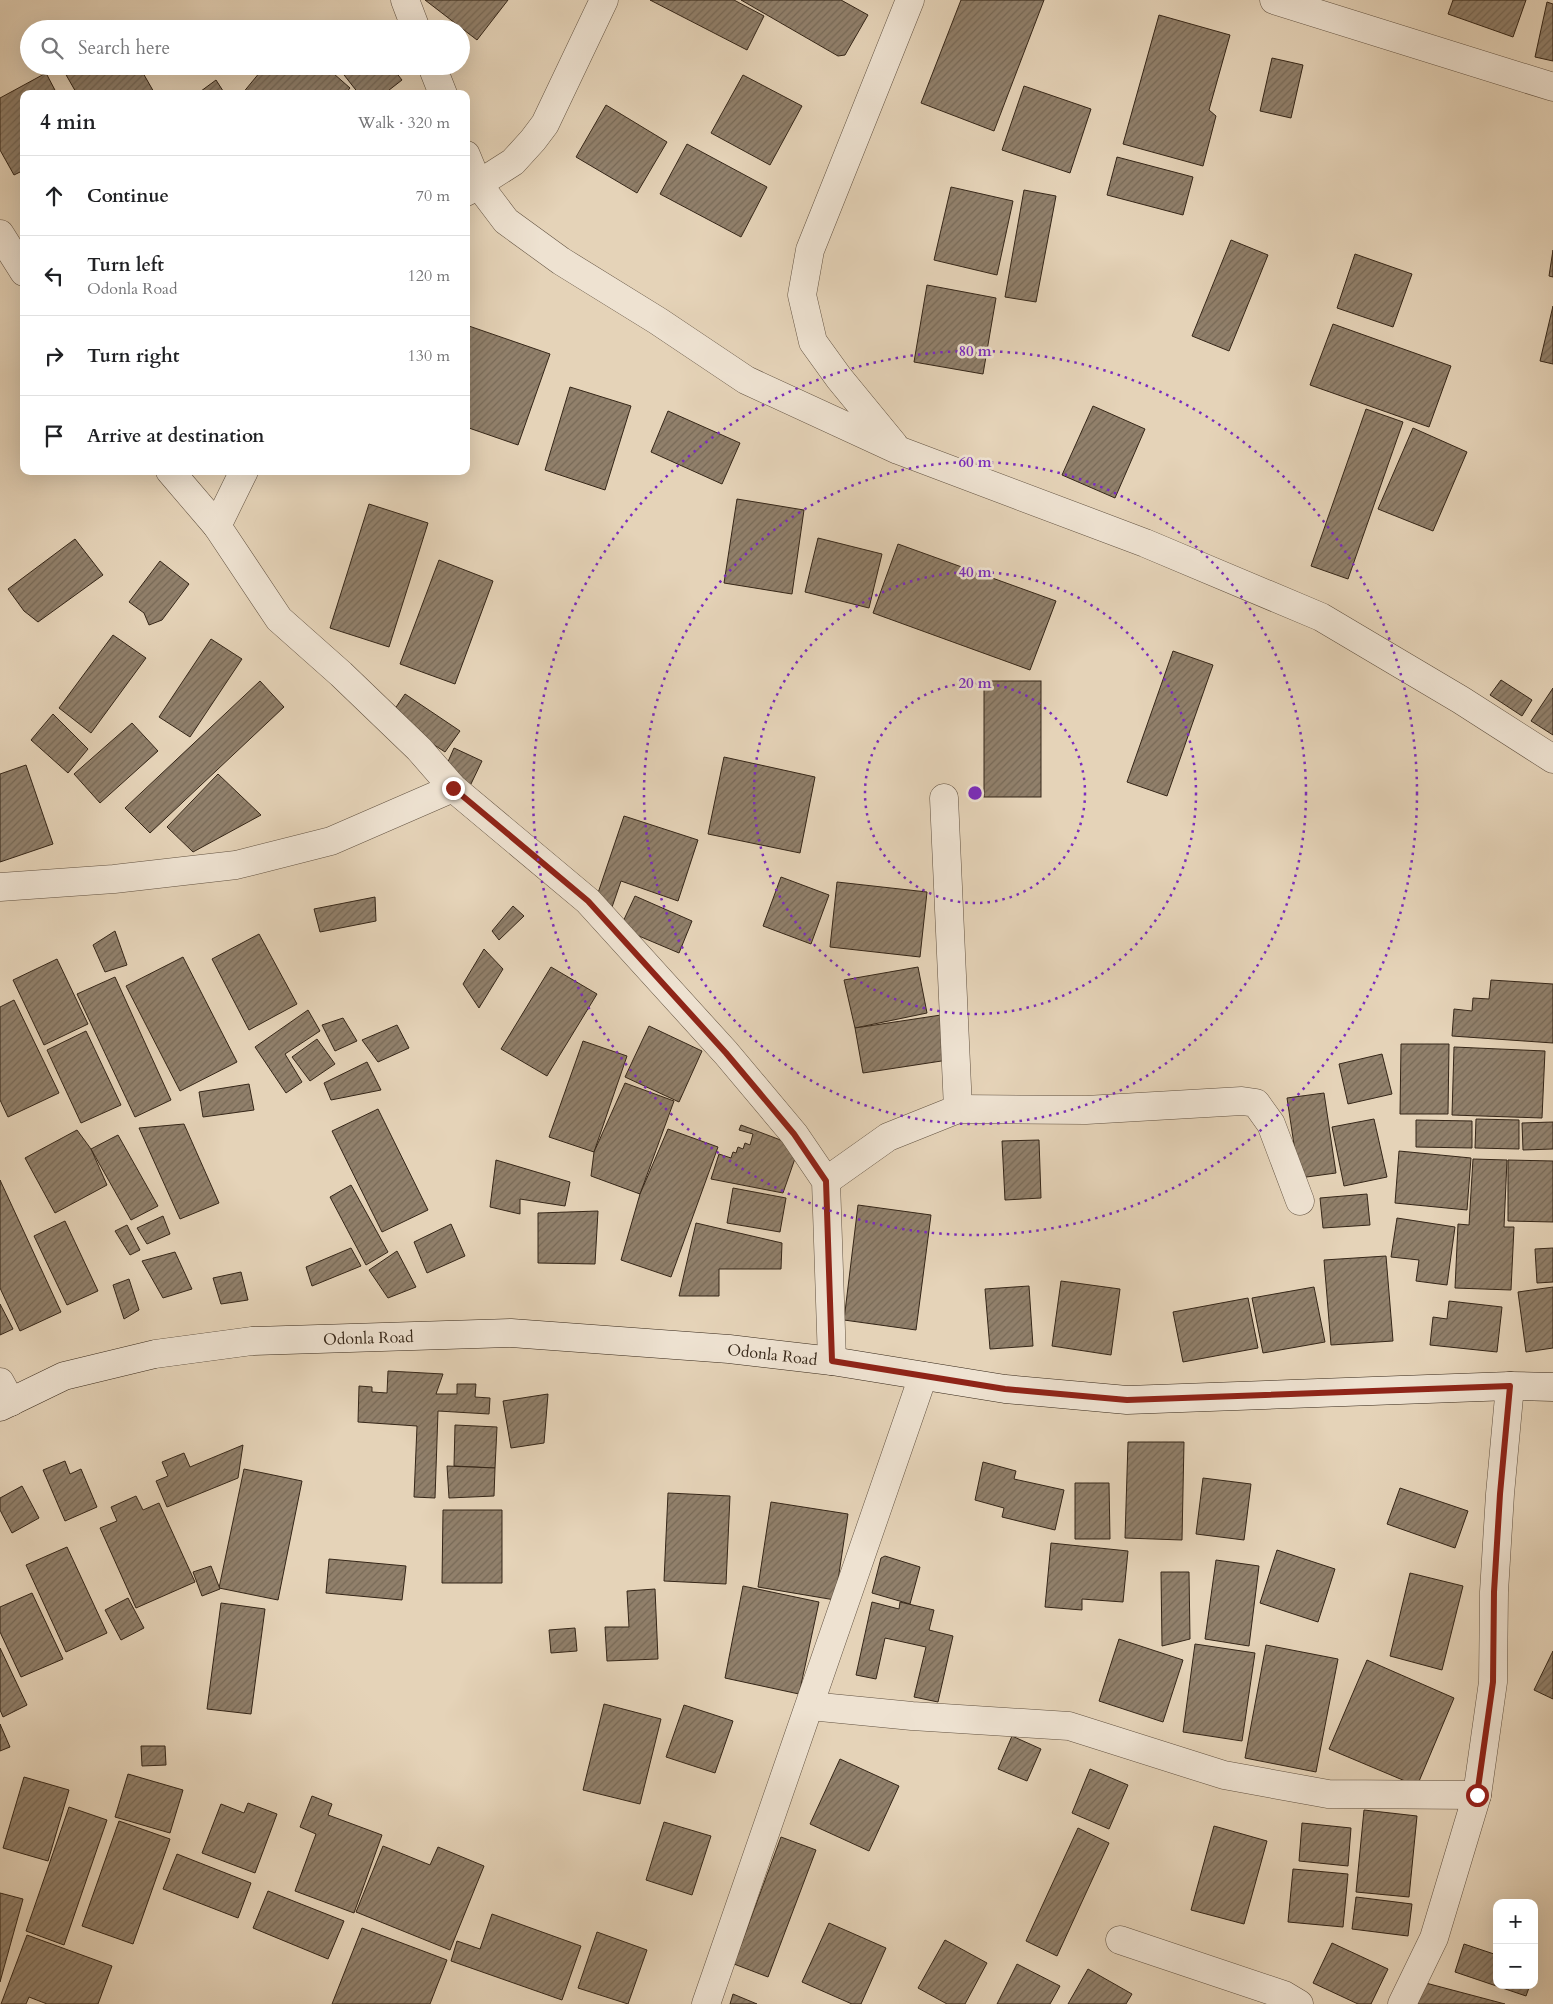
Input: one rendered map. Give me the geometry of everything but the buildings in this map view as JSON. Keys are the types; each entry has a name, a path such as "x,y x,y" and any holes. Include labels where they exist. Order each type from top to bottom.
{"street":[{"path":"405,0 413,20"},
{"path":"604,0 545,124 513,162 472,188 506,221 561,261 658,321 746,380 898,450 1145,543 1321,617 1461,700 1553,759"},
{"path":"898,450 839,378 813,342 802,295 810,250 910,0"},
{"path":"1274,0 1553,87"},
{"path":"436,75 441,90"},
{"path":"0,234 20,266"},
{"path":"173,475 217,526 279,619 341,674 412,742 453,788 588,901 732,1060 794,1134 826,1181 832,1361"},
{"path":"217,526 242,475"},
{"path":"0,887 114,879 236,865 331,841 453,788"},
{"path":"944,798 958,1109"},
{"path":"826,1181 888,1137 958,1109 1086,1110 1242,1101 1256,1103 1271,1124 1300,1201"},
{"name":"Odonla Road","path":"4,1397 64,1376 155,1354 252,1341 511,1333 729,1350 832,1361 1005,1389 1127,1400 1510,1386 1553,1387"},
{"path":"706,2004 923,1376"},
{"path":"1402,2004 1434,1938 1477,1795 1493,1682 1494,1592 1500,1494 1510,1386"},
{"path":"810,1706 912,1716 1069,1726 1224,1775 1328,1794 1477,1795"},
{"path":"1120,1940 1284,1995 1300,2004"}],"route":[{"path":"453,788 588,901 726,1053 794,1134 826,1181 832,1361 1005,1389 1127,1400 1510,1386 1500,1494 1494,1592 1493,1682 1477,1795"}]}
